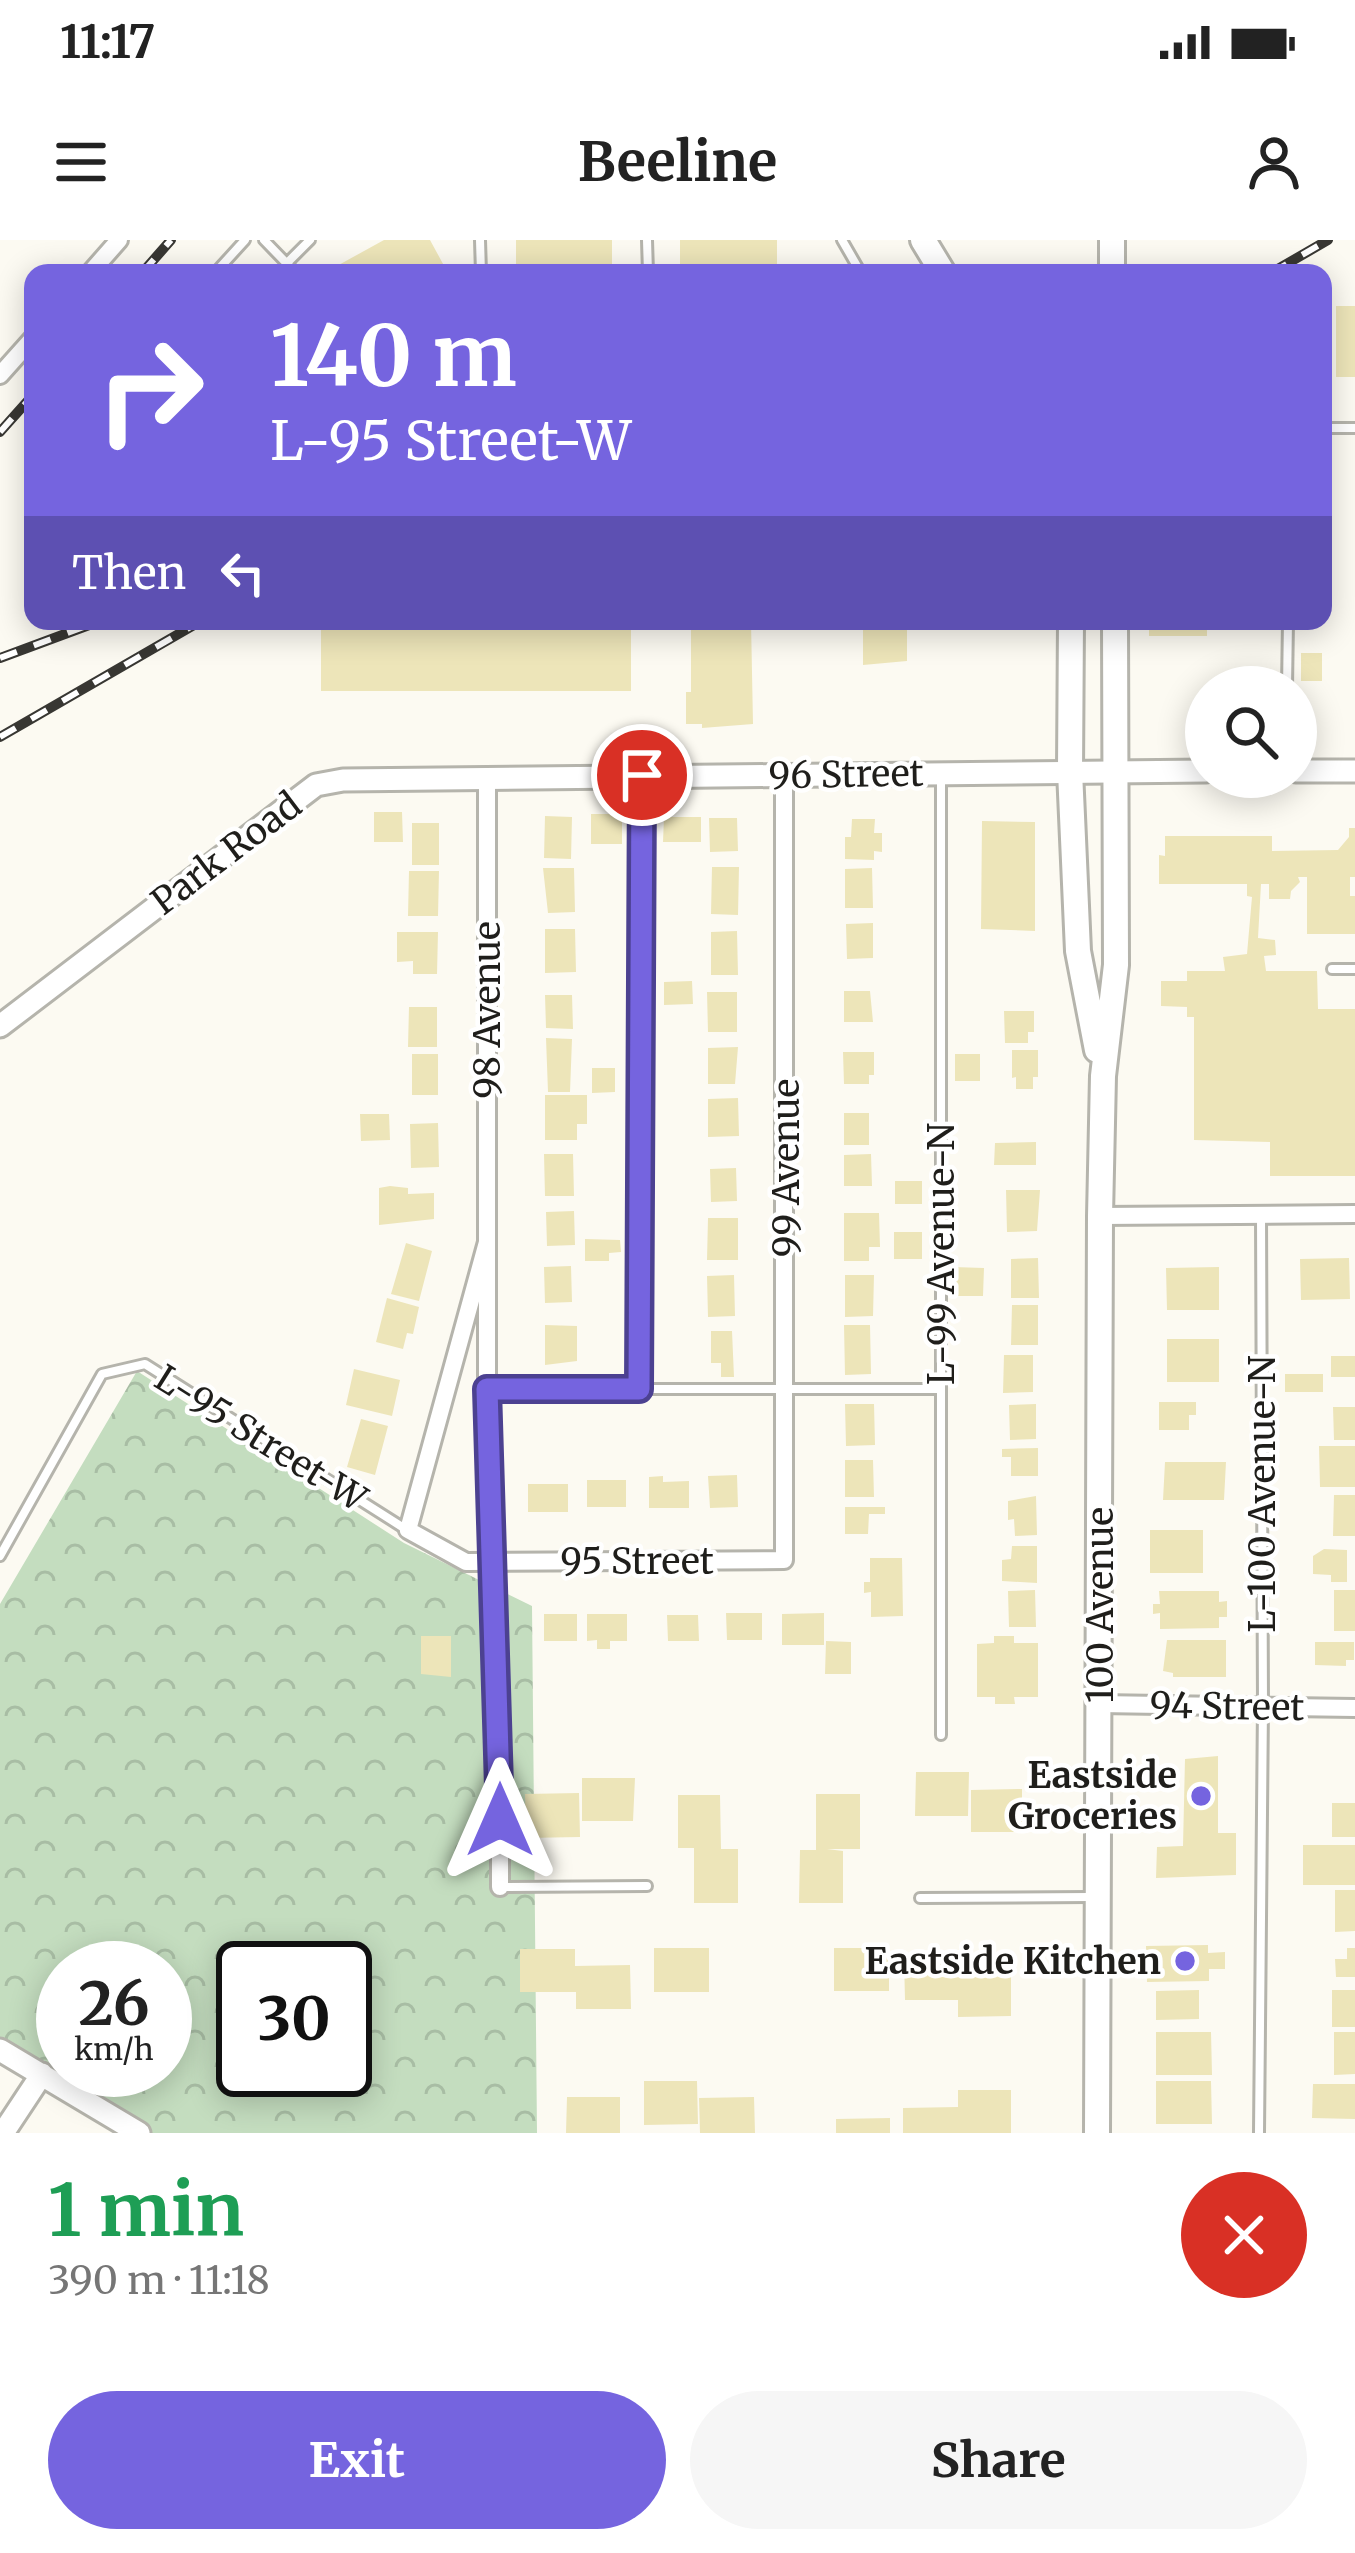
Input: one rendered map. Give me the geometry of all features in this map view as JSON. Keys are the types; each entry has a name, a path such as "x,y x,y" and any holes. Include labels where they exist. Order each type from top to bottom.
{"main road":[{"path":"1070,771 1071,630"},
{"name":"100 Avenue","path":"1096,2133 1100,1216 1102,1076 1116,965 1114,630"},
{"name":"100 Avenue","path":"1070,771 1078,951 1102,1076"}],"street":[{"path":"98,264 119,240"},
{"path":"0,375 24,348"},
{"name":"96 Street","path":"487,778 1185,771"},
{"path":"1317,771 1355,771"},
{"name":"99 Avenue","path":"784,775 784,1560"},
{"name":"Park Road","path":"0,1026 316,785 343,780 487,778"},
{"name":"98 Avenue","path":"487,778 487,1389 500,1747 500,1887"},
{"path":"1100,1216 1355,1214"},
{"name":"98 Avenue","path":"408,1531 488,1242"},
{"path":"408,1531 466,1562 490,1562"},
{"name":"95 Street","path":"490,1562 784,1560"},
{"name":"94 Street","path":"1100,1704 1355,1708"},
{"path":"0,2050 36,2070"},
{"path":"3,2133 36,2084"},
{"path":"80,2097 139,2133"}],"lane":[{"path":"223,264 245,240"},
{"path":"265,240 287,263 310,240"},
{"path":"1287,666 1288,630"},
{"name":"L-99 Avenue-N","path":"941,773 941,1735"},
{"path":"639,1389 642,775"},
{"path":"1332,969 1355,969"},
{"name":"L-100 Avenue-N","path":"1258,2133 1263,1705 1261,1214"},
{"name":"L-95 Street-W","path":"0,1556 102,1374 146,1364 408,1531"},
{"path":"487,1389 941,1389"},
{"path":"500,1887 647,1886"},
{"path":"920,1898 1098,1897"}],"green space":[{"path":"137,1371 404,1543 532,1606 537,2133 130,2133 76,2097 192,2097 192,1941 36,1941 36,2071 0,2047 0,1604"}],"building":[{"path":"384,240 430,240 443,264 340,264"},
{"path":"516,240 612,240 612,264 516,264"},
{"path":"680,240 777,240 777,264 680,264"},
{"path":"1336,306 1355,306 1355,377 1336,377"},
{"path":"321,630 631,630 631,691 321,691"},
{"path":"691,630 751,630 753,724 702,728 702,724 686,724 686,692 691,692"},
{"path":"863,630 907,630 907,661 863,665"},
{"path":"1149,630 1207,630 1207,636 1149,636"},
{"path":"1301,653 1322,653 1322,681 1317,681 1317,666 1301,666"},
{"path":"374,812 402,812 403,842 374,842"},
{"path":"591,814 622,814 622,844 591,844"},
{"path":"545,816 572,817 571,859 544,858"},
{"path":"664,817 701,817 701,842 663,842"},
{"path":"709,818 737,818 738,851 710,852"},
{"path":"852,819 875,819 874,833 882,833 882,852 874,851 874,860 845,859 845,837 851,837"},
{"path":"982,821 1035,822 1035,931 981,929"},
{"path":"412,823 439,823 439,865 412,865"},
{"path":"1349,828 1355,828 1350,896 1355,896 1355,934 1307,934 1307,877 1298,877 1290,899 1269,899 1269,884 1261,884 1258,938 1275,940 1276,955 1264,956 1266,971 1317,971 1318,1009 1355,1009 1355,1176 1270,1176 1270,1142 1194,1140 1194,1017 1187,1017 1187,1007 1161,1006 1161,981 1187,981 1187,971 1225,971 1223,957 1247,954 1252,897 1247,896 1247,884 1159,884 1159,855 1165,856 1165,836 1272,836 1272,851 1338,850 1349,837"},
{"path":"712,867 739,867 738,915 711,914"},
{"path":"543,868 574,868 575,912 548,913"},
{"path":"872,868 873,908 845,908 845,869"},
{"path":"409,871 439,871 438,916 408,916"},
{"path":"873,923 873,958 847,959 846,924"},
{"path":"545,929 575,929 576,972 545,973"},
{"path":"737,931 738,975 711,975 711,932"},
{"path":"397,932 438,932 437,974 413,974 413,961 397,962"},
{"path":"692,981 693,1004 664,1005 664,982"},
{"path":"844,991 870,991 873,1022 844,1022"},
{"path":"707,992 737,992 737,1032 708,1032"},
{"path":"545,995 572,995 573,1029 546,1028"},
{"path":"409,1007 437,1007 437,1047 408,1047"},
{"path":"1004,1011 1034,1011 1034,1032 1028,1032 1028,1043 1005,1043"},
{"path":"546,1038 572,1039 570,1092 548,1092"},
{"path":"738,1047 735,1084 708,1084 708,1048"},
{"path":"1012,1050 1038,1050 1033,1089 1016,1089"},
{"path":"843,1052 874,1052 869,1084 844,1084"},
{"path":"412,1054 438,1054 438,1095 412,1095"},
{"path":"955,1054 980,1054 980,1081 955,1081"},
{"path":"592,1068 615,1068 615,1092 592,1093"},
{"path":"545,1095 587,1095 587,1124 577,1124 577,1140 545,1140"},
{"path":"738,1098 739,1136 708,1137 708,1099"},
{"path":"844,1113 869,1113 869,1145 844,1145"},
{"path":"360,1114 389,1114 390,1140 361,1141"},
{"path":"438,1123 439,1167 411,1168 410,1124"},
{"path":"1036,1142 1036,1165 994,1165 995,1143"},
{"path":"544,1154 573,1154 574,1196 545,1196"},
{"path":"871,1154 872,1186 844,1186 844,1155"},
{"path":"736,1168 737,1201 711,1202 710,1169"},
{"path":"895,1181 922,1181 922,1204 895,1204"},
{"path":"379,1188 408,1188 408,1194 434,1193 434,1219 379,1225"},
{"path":"1006,1190 1040,1190 1037,1231 1007,1232"},
{"path":"574,1211 575,1245 547,1246 546,1212"},
{"path":"844,1213 879,1213 880,1247 869,1247 869,1261 844,1261"},
{"path":"708,1218 738,1218 738,1260 707,1260"},
{"path":"894,1232 922,1232 922,1259 894,1259"},
{"path":"585,1239 620,1240 621,1252 609,1253 609,1261 585,1261"},
{"path":"406,1243 432,1251 419,1301 391,1294"},
{"path":"1038,1258 1039,1298 1011,1298 1011,1259"},
{"path":"1349,1258 1350,1299 1301,1300 1300,1259"},
{"path":"571,1266 572,1302 545,1303 544,1267"},
{"path":"953,1267 984,1268 983,1296 952,1296"},
{"path":"1219,1267 1219,1310 1167,1310 1166,1268"},
{"path":"734,1275 735,1316 708,1317 707,1276"},
{"path":"845,1275 874,1275 873,1316 845,1317"},
{"path":"387,1298 419,1307 413,1334 407,1333 403,1349 376,1342"},
{"path":"1012,1305 1038,1305 1038,1345 1011,1345"},
{"path":"545,1325 577,1326 577,1361 545,1365"},
{"path":"844,1325 870,1325 871,1374 845,1375"},
{"path":"711,1331 732,1331 734,1377 721,1377 721,1363 711,1363"},
{"path":"1167,1339 1219,1339 1219,1382 1167,1382"},
{"path":"1004,1355 1033,1355 1033,1392 1003,1393"},
{"path":"1331,1356 1355,1356 1355,1377 1331,1377"},
{"path":"354,1369 400,1380 392,1416 346,1405"},
{"path":"1285,1374 1323,1374 1323,1392 1285,1392"},
{"path":"1159,1402 1196,1402 1196,1415 1189,1415 1189,1430 1159,1430"},
{"path":"845,1404 874,1404 875,1445 846,1446"},
{"path":"1036,1404 1036,1439 1010,1440 1009,1405"},
{"path":"1333,1407 1355,1407 1355,1440 1334,1440"},
{"path":"361,1419 388,1426 375,1475 347,1467"},
{"path":"1319,1446 1355,1446 1355,1487 1320,1487"},
{"path":"1038,1448 1038,1476 1011,1476 1011,1457 1002,1457 1002,1449"},
{"path":"845,1460 873,1460 874,1497 845,1497"},
{"path":"1165,1462 1226,1462 1224,1500 1163,1500"},
{"path":"737,1475 738,1507 710,1508 708,1476"},
{"path":"663,1476 663,1482 689,1481 689,1508 649,1508 649,1477"},
{"path":"587,1480 626,1480 626,1507 587,1507"},
{"path":"528,1484 568,1484 568,1512 528,1512"},
{"path":"1334,1495 1355,1495 1355,1536 1333,1536"},
{"path":"1036,1496 1037,1535 1015,1536 1014,1519 1008,1520 1008,1501"},
{"path":"845,1507 885,1507 885,1514 869,1514 868,1534 845,1534"},
{"path":"1150,1530 1203,1530 1203,1573 1150,1573"},
{"path":"1012,1546 1037,1546 1037,1583 1002,1581 1002,1560 1011,1559"},
{"path":"1324,1549 1347,1550 1347,1582 1331,1582 1331,1575 1313,1574 1313,1556"},
{"path":"870,1558 902,1558 903,1616 871,1617 871,1592 864,1593 864,1582 870,1582"},
{"path":"1035,1590 1036,1627 1009,1627 1008,1591"},
{"path":"1334,1590 1355,1590 1355,1631 1334,1631"},
{"path":"1159,1591 1219,1591 1219,1602 1227,1601 1227,1617 1219,1617 1219,1628 1160,1629 1160,1613 1153,1614 1153,1604 1160,1604"},
{"path":"726,1613 762,1613 762,1640 727,1640"},
{"path":"824,1613 824,1645 782,1645 782,1614"},
{"path":"544,1614 577,1614 577,1641 544,1641"},
{"path":"587,1614 627,1614 627,1641 610,1641 610,1649 597,1649 597,1640 587,1641"},
{"path":"667,1615 698,1615 699,1641 668,1641"},
{"path":"421,1636 451,1636 451,1677 421,1674"},
{"path":"994,1636 1014,1636 1014,1643 1038,1643 1038,1697 1014,1697 1015,1704 995,1704 995,1697 977,1697 977,1644 994,1643"},
{"path":"1167,1640 1226,1640 1226,1677 1173,1677 1163,1671"},
{"path":"826,1641 851,1642 851,1674 825,1674"},
{"path":"1315,1642 1354,1642 1354,1660 1346,1660 1346,1666 1315,1665"},
{"name":"Eastside Groceries","path":"1218,1756 1218,1833 1236,1833 1236,1875 1156,1878 1157,1847 1183,1846 1185,1759"},
{"path":"916,1772 969,1772 968,1816 915,1816"},
{"path":"582,1778 635,1778 633,1821 582,1821"},
{"path":"1022,1789 1022,1832 971,1832 971,1790"},
{"path":"579,1793 580,1837 526,1838 525,1794"},
{"path":"816,1794 860,1794 860,1849 827,1849 843,1851 843,1903 799,1903 800,1850 816,1850"},
{"path":"678,1795 720,1795 721,1849 738,1849 738,1903 694,1903 694,1848 678,1848"},
{"path":"1332,1803 1355,1803 1355,1837 1332,1837"},
{"path":"1303,1845 1355,1845 1355,1885 1303,1885"},
{"path":"1335,1890 1355,1890 1355,1931 1335,1932"},
{"name":"Eastside Kitchen","path":"1208,1945 1208,1953 1225,1952 1225,1969 1209,1969 1209,1981 1147,1982 1146,1946"},
{"path":"654,1948 709,1948 709,1992 654,1992"},
{"path":"834,1948 889,1948 889,1991 834,1991"},
{"path":"1347,1948 1355,1948 1355,1977 1336,1977 1335,1959 1347,1959"},
{"path":"520,1949 575,1949 575,1966 630,1965 631,2009 576,2009 576,1992 520,1992"},
{"path":"958,1957 958,1974 1011,1973 1011,2016 958,2017 958,2000 905,2000 904,1958"},
{"path":"1199,1990 1199,2019 1156,2020 1156,1991"},
{"path":"1332,1990 1355,1990 1355,2027 1332,2027"},
{"path":"1156,2032 1211,2032 1212,2075 1156,2075"},
{"path":"1334,2032 1355,2032 1355,2074 1334,2075"},
{"path":"644,2081 697,2081 698,2124 644,2125"},
{"path":"1156,2081 1211,2081 1212,2124 1156,2124"},
{"path":"1313,2084 1355,2084 1355,2119 1312,2118"},
{"path":"958,2090 1011,2090 1011,2133 903,2133 903,2108 958,2107"},
{"path":"567,2097 620,2097 620,2133 566,2133"},
{"path":"754,2097 755,2133 700,2133 699,2098"},
{"path":"890,2118 890,2133 836,2133 836,2119"}],"railway":[{"path":"150,264 171,240"},
{"path":"1287,264 1328,240"},
{"path":"0,432 24,405"},
{"path":"0,658 76,630"},
{"path":"0,737 185,630"}],"place":[{"name":"Eastside Groceries","path":"1201,1796"},
{"name":"Eastside Kitchen","path":"1185,1961"}],"route":[{"path":"500,1820 487,1389 639,1389 642,775"}]}
